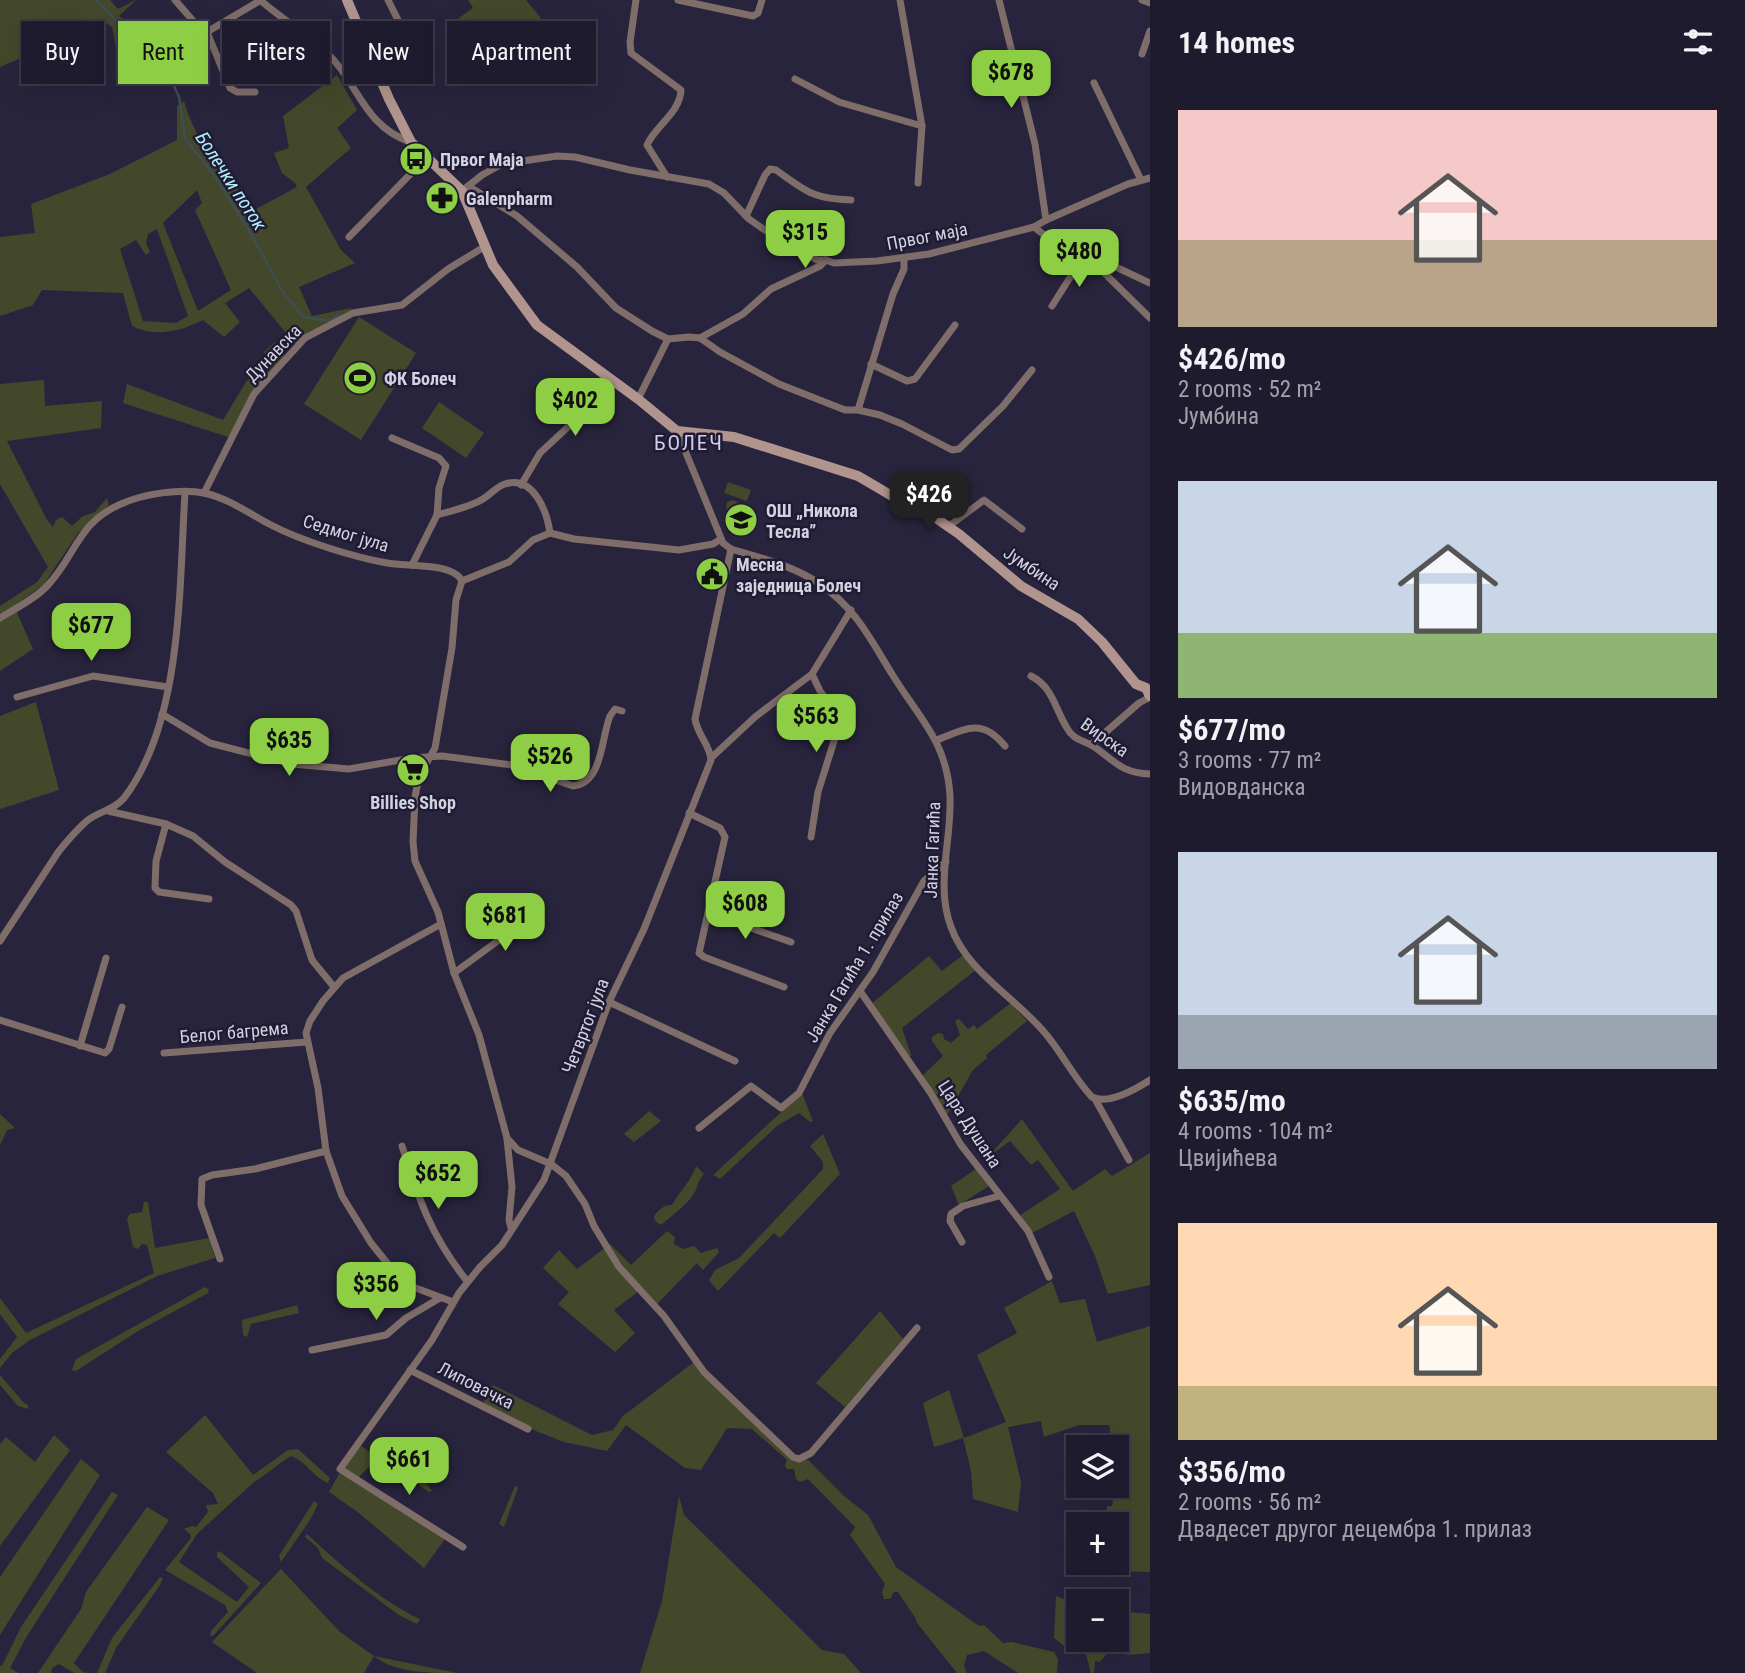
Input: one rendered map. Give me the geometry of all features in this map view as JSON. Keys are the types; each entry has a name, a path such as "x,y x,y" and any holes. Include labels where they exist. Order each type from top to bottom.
{"street":[{"path":"175,0 193,21"},
{"path":"208,31 261,0 326,52 375,118 393,134 411,142"},
{"path":"347,0 389,99 411,142 426,158 465,189 517,216 577,267 596,289 632,320 668,339 699,338 779,384 845,410 874,412 956,450 1003,406 1032,370"},
{"path":"388,0 399,21"},
{"path":"636,0 631,53 681,90 673,111 647,145 667,177"},
{"path":"678,0 753,16 760,11 762,0"},
{"path":"900,0 922,126 918,183"},
{"path":"999,0 1035,144 1046,220"},
{"path":"1142,0 1150,3"},
{"path":"1142,54 1150,32"},
{"path":"208,34 230,88 237,93 255,92"},
{"path":"795,79 839,102 922,126"},
{"path":"1094,83 1141,180"},
{"name":"Првог маја","path":"465,189 502,164 557,156 575,157 716,187 746,216 772,235 817,260 834,263 929,254 1034,227 1150,178"},
{"path":"349,237 426,158"},
{"path":"746,216 770,169 776,170 810,194 829,200 851,200"},
{"path":"465,189 484,247 499,275 537,325 677,431 721,539 713,544 679,550 574,539 550,533 533,540 509,562 462,581 456,600 452,648 435,748 419,776 415,797 413,842 415,861 438,912 454,973 479,1035 507,1138 512,1187 509,1220 512,1228"},
{"path":"1034,227 1053,242 1083,257 1103,261 1150,283"},
{"name":"Дунавска","path":"204,493 254,394 305,338 353,313 402,305 448,269 484,247"},
{"path":"1052,306 1083,257"},
{"path":"858,410 893,294 904,270 904,258"},
{"path":"699,338 743,314 771,289 820,266 826,260"},
{"path":"1093,261 1150,318"},
{"path":"872,364 907,381 915,379 955,324"},
{"path":"638,399 668,339"},
{"path":"521,485 540,453 583,413 610,379"},
{"name":"Јумбина","path":"677,431 734,437 864,478 949,526 1021,586 1078,619 1102,642 1136,684 1149,692"},
{"path":"391,438 439,458 444,463 437,515 412,565"},
{"path":"437,515 482,500 511,482 521,485 538,497 544,506 550,533"},
{"name":"Седмог јула","path":"0,618 47,586 61,569 80,536 110,508 162,493 204,493 274,526 321,544 388,564 450,570 460,576 462,581"},
{"path":"0,942 59,851 89,820 118,804 132,785 152,744 168,687 179,604 185,493"},
{"path":"949,526 984,500 1022,529"},
{"name":"Јанка Гагића","path":"721,539 732,548 806,575 851,610 937,740 945,765 950,796 944,902 958,944 985,975 1044,1032 1095,1100 1129,1160"},
{"path":"732,548 695,719 711,758 755,717 812,674 851,610"},
{"path":"811,837 818,792 841,719 820,691 812,674"},
{"name":"Вирска","path":"1031,676 1050,692 1071,734 1077,739 1091,745 1125,770 1150,774"},
{"path":"18,697 93,677 168,687"},
{"path":"1091,745 1149,692"},
{"path":"162,714 210,743 292,764 349,769 432,756 478,759 512,765 573,786 581,785 594,773 610,716 615,709 622,710"},
{"path":"937,740 969,728 978,728 995,733 1005,746"},
{"name":"Четвртог јула","path":"463,1547 340,1469 437,1332 467,1281 502,1245 537,1193 551,1164 609,1002 644,929 711,758"},
{"path":"107,811 166,824 193,836 225,862 291,905 299,917 312,960 334,987"},
{"path":"689,813 720,828 725,837 699,953 784,987"},
{"path":"166,824 156,862 155,888 159,892 209,899"},
{"name":"Јанка Гагића 1. прилаз","path":"699,1128 751,1086 779,1107 786,1106 799,1093 830,1033 884,955 924,881 946,862"},
{"path":"713,889 758,904"},
{"path":"454,973 540,910"},
{"path":"708,913 791,942"},
{"path":"440,924 343,978 310,1021 307,1042 318,1088 326,1151 342,1196 385,1262 403,1281 453,1302"},
{"path":"80,1046 106,958"},
{"name":"Цара Душана","path":"860,991 930,1092 961,1145 1028,1231 1049,1277"},
{"path":"609,1002 735,1061"},
{"path":"0,1020 102,1053 108,1051 122,1007"},
{"name":"Белог багрема","path":"164,1054 307,1042"},
{"path":"1095,1100 1129,1091 1150,1080"},
{"path":"507,1138 518,1150 551,1164 573,1185 619,1267 664,1316 704,1372 793,1457 799,1459 811,1453 917,1328"},
{"path":"402,1146 426,1219 467,1281"},
{"path":"220,1259 201,1205 202,1179 326,1151"},
{"path":"962,1242 950,1221 951,1214 962,1206 999,1196"},
{"path":"312,1350 386,1335 405,1318 440,1298"},
{"name":"Липовачка","path":"410,1370 528,1429"}],"green space":[{"path":"0,0 110,0 118,9 136,0 119,16 125,21 118,21 118,47 112,27 102,20 21,21 21,58 0,67"},
{"path":"468,0 526,0 543,21 461,21 459,18 473,8"},
{"path":"337,75 357,110 337,128 351,148 306,187 341,250 355,263 299,287 312,316 351,308 352,312 331,325 308,333 295,344 249,288 225,303 240,322 224,337 203,320 168,332 141,330 132,326 123,293 42,290 33,305 0,316 0,237 35,233 31,204 110,174 177,140 177,106 184,101 204,146 256,209 297,187 282,173 274,153 289,148 283,116 325,84 330,84 330,80","holes":["197,190 202,203 195,210 231,290 198,311 163,223","157,229 188,316 176,323 143,321 120,249 136,240 146,255 150,252 146,243 148,234"]},
{"name":"ФК Болеч","path":"359,317 416,353 361,440 304,404"},
{"path":"275,342 285,355 228,437 123,403 127,384 223,420 246,382 265,363 264,352"},
{"path":"44,380 45,406 102,401 101,428 7,441 47,520 53,527 56,520 62,517 72,526 83,516 95,512 107,498 109,505 78,533 44,584 14,606 33,649 0,671 0,606 37,582 48,567 0,484 0,384"},
{"path":"439,402 484,433 466,458 422,428"},
{"path":"728,482 751,490 747,501 724,493"},
{"path":"733,500 745,506 739,524 734,522 726,507 727,502"},
{"path":"36,702 59,790 0,809 0,716"},
{"path":"963,955 977,969 902,1028 911,1055 906,1060 870,1005 929,956 942,971"},
{"path":"1011,1003 1027,1021 986,1055 987,1058 973,1070 944,1120 919,1079 943,1056 932,1037 938,1033 943,1034 944,1039 951,1043 960,1035 955,1021 959,1019 968,1029 974,1025 977,1029"},
{"path":"802,1093 813,1121 810,1122 799,1113 777,1126 720,1179 713,1175"},
{"path":"649,1111 661,1121 634,1142 624,1134"},
{"path":"0,1114 15,1128 7,1130 0,1145"},
{"path":"1022,1119 1073,1191 1105,1169 1112,1176 1150,1153 1150,1285 1108,1294 1095,1256 1074,1211 1032,1233 1019,1216 1060,1189 1038,1160 1031,1165 1010,1141 988,1157"},
{"path":"823,1134 840,1174 780,1238 774,1233 718,1291 709,1280 715,1270 739,1258 823,1169 823,1162 810,1146"},
{"path":"696,1166 704,1174 693,1195 661,1225 655,1221 654,1216 662,1208 672,1205"},
{"path":"976,1169 989,1186 959,1205 951,1186"},
{"path":"144,1202 148,1202 155,1248 209,1238 215,1258 157,1276 30,1340 12,1353 0,1368 0,1359 17,1337 0,1314 0,1298 26,1333 154,1273 147,1245 142,1244 138,1249 133,1247 127,1219 130,1214 142,1212"},
{"path":"667,1231 675,1237 674,1244 683,1249 694,1246 701,1253 717,1248 719,1252 703,1270 697,1263 657,1304 643,1288 614,1310 635,1333 615,1352 558,1304 569,1292 543,1268 559,1250 577,1269 610,1244 631,1265"},
{"path":"1052,1281 1060,1303 1085,1299 1097,1342 1150,1326 1150,1572 1129,1571 1129,1512 1107,1512 1107,1506 1112,1506 1114,1498 1129,1498 1129,1435 1111,1435 1109,1425 1079,1425 1044,1437 1041,1421 1008,1427 1021,1482 1018,1512 973,1499 971,1471 963,1438 934,1447 923,1403 949,1390 964,1438 1006,1422 977,1355 1017,1333 1004,1308"},
{"path":"205,1287 209,1290 208,1293 138,1331 76,1371 72,1370 76,1359"},
{"path":"297,1305 299,1313 251,1324 247,1337 243,1335 242,1320"},
{"path":"880,1311 903,1339 845,1407 816,1383"},
{"path":"698,1359 799,1461 808,1460 843,1495 868,1515 896,1567 979,1626 984,1625 1003,1643 1012,1642 1054,1652 1058,1659 1057,1673 1018,1673 984,1651 967,1655 964,1666 967,1673 957,1673 917,1623 898,1592 894,1592 890,1599 884,1599 882,1592 885,1584 850,1535 855,1527 808,1479 800,1482 796,1479 794,1469 787,1469 785,1466 787,1460 752,1429 727,1428 701,1470 685,1468 626,1425 607,1451 564,1442 536,1431 483,1403 493,1385 592,1435 613,1430 623,1416"},
{"path":"0,1375 28,1405 28,1409 18,1406 0,1385"},
{"path":"205,1415 253,1475 288,1450 298,1449 330,1478 328,1483 291,1456 254,1482 197,1534 179,1562 237,1602 249,1587 217,1557 219,1551 261,1583 213,1636 210,1636 211,1631 228,1612 225,1605 165,1570 191,1538 184,1529 196,1527 208,1512 206,1505 218,1504 213,1493 166,1452"},
{"path":"54,1435 70,1450 0,1546 0,1444 6,1437 35,1462"},
{"path":"360,1445 377,1458 359,1477 343,1468"},
{"path":"81,1459 100,1475 0,1635 0,1577"},
{"path":"409,1460 428,1469 424,1481 432,1491 429,1492 387,1464 390,1461 404,1471 412,1467"},
{"path":"340,1472 445,1539 424,1568 359,1513 329,1492"},
{"path":"515,1486 518,1488 504,1527 499,1524"},
{"path":"112,1492 118,1495 27,1636 10,1668 18,1673 0,1673 0,1665 2,1666 21,1627"},
{"path":"679,1496 684,1515 822,1650 844,1654 861,1673 640,1673 662,1601"},
{"path":"314,1501 318,1504 310,1520 281,1562 279,1556"},
{"path":"147,1507 169,1520 74,1663 83,1672 89,1673 74,1673 59,1664 52,1668 51,1673 38,1673 81,1609 86,1592"},
{"path":"307,1534 376,1592 420,1619 417,1624 399,1615 322,1558 318,1548 305,1537"},
{"path":"281,1569 340,1632 374,1656 364,1673 257,1673 212,1642"},
{"path":"160,1577 163,1578 160,1585 116,1648 105,1673 97,1673 112,1638"},
{"path":"1056,1596 1066,1600 1066,1646 1054,1638"},
{"path":"1129,1612 1150,1614 1150,1653 1129,1655 1114,1652 1129,1652"},
{"path":"1085,1652 1108,1652 1100,1662 1095,1661 1094,1673 1091,1673"},
{"path":"374,1656 457,1673 402,1669"}],"waterway":[{"name":"Болечки поток","path":"96,0 128,33 160,55 179,97 185,138 217,179 281,289 303,317 331,321 338,314"}],"place":[{"name":"Првог Маја","path":"416,159"},
{"name":"Galenpharm","path":"442,198"},
{"name":"ФК Болеч","path":"360,378"},
{"name":"ОШ „Никола Тесла”","path":"741,520"},
{"name":"Месна заједница Болеч","path":"712,574"},
{"name":"Billies Shop","path":"413,770"}],"district":[{"name":"БОЛЕЧ","path":"689,443"}]}
